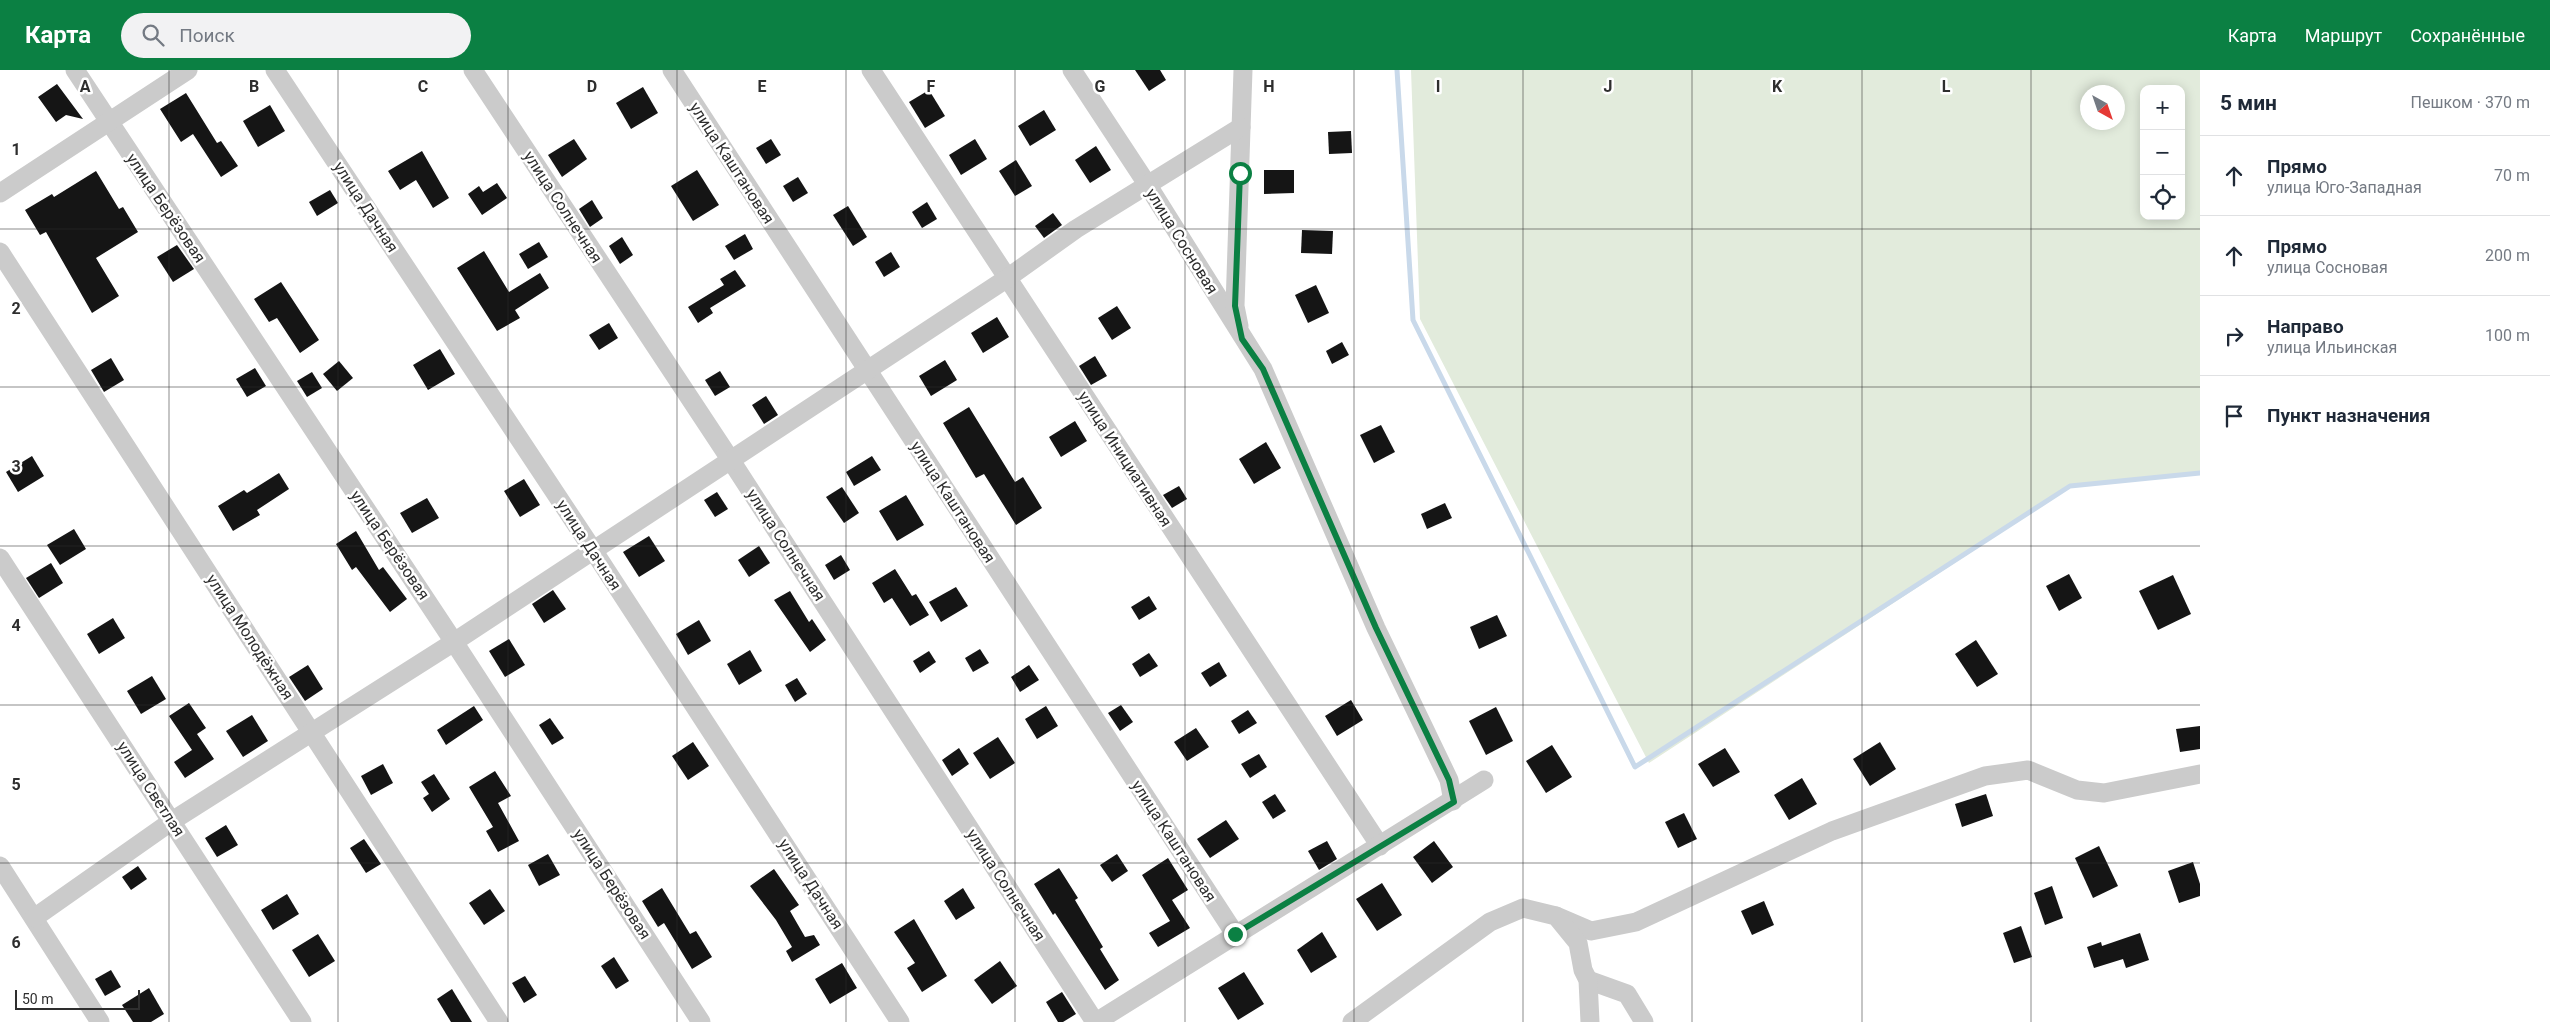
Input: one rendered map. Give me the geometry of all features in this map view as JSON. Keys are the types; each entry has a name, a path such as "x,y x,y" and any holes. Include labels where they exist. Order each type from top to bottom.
{"street":[{"name":"улица Берёзовая","path":"75,70 454,642 701,1022"},
{"path":"0,193 188,70"},
{"name":"улица Дачная","path":"276,70 593,550 900,1022"},
{"name":"улица Солнечная","path":"473,70 730,459 1096,1022"},
{"name":"улица Каштановая","path":"672,70 1235,934"},
{"name":"улица Инициативная","path":"871,70 1006,279 1380,846"},
{"name":"улица Сосновая","path":"1072,70 1147,184 1242,339 1263,369 1376,628 1449,780 1454,802"},
{"path":"1242,339 1235,306 1243,70"},
{"path":"34,918 172,822 313,734 1006,279 1076,230 1241,126"},
{"name":"улица Молодёжная","path":"0,252 499,1022"},
{"name":"улица Светлая","path":"0,558 302,1022"},
{"path":"1352,1022 1490,922 1524,908 1556,916 1591,931 1636,922 1832,831 1984,776 2028,770 2078,790 2104,793 2200,774"},
{"path":"1096,1022 1235,934 1454,802 1484,780"},
{"path":"0,866 100,1022"},
{"path":"1556,916 1578,943 1583,970 1588,980 1590,1022"},
{"path":"1588,980 1627,994 1644,1022"}],"green space":[{"path":"1411,70 2200,70 2200,473 2072,486 1649,763 1420,319"}],"building":[{"path":"1135,70 1160,70 1166,80 1149,91"},
{"path":"57,84 83,119 66,115 56,122 38,97"},
{"path":"643,87 658,113 631,129 616,103"},
{"path":"929,90 945,116 925,128 909,102"},
{"path":"186,93 217,143 221,141 238,166 221,177 193,134 181,142 160,109"},
{"path":"270,105 285,131 258,147 243,121"},
{"path":"1044,110 1056,130 1030,146 1018,126"},
{"path":"1351,131 1352,153 1329,154 1328,132"},
{"path":"574,139 587,159 562,177 548,155"},
{"path":"771,139 781,155 766,164 756,148"},
{"path":"975,139 987,159 961,175 949,155"},
{"path":"1096,146 1111,170 1090,183 1075,160"},
{"path":"422,151 449,198 433,208 416,180 400,190 388,171"},
{"path":"1016,160 1032,186 1015,196 999,171"},
{"path":"697,170 719,205 693,221 671,186"},
{"path":"1264,170 1294,170 1294,193 1264,194"},
{"path":"96,171 119,209 123,207 138,232 96,258 119,296 92,313 46,232 40,235 25,210 52,194 54,197"},
{"path":"798,177 808,193 793,202 783,186"},
{"path":"497,183 507,198 482,215 468,194 479,186 483,192"},
{"path":"330,190 338,203 317,216 309,202"},
{"path":"592,200 603,218 590,227 579,209"},
{"path":"927,202 937,219 922,228 912,212"},
{"path":"848,206 867,237 853,246 833,215"},
{"path":"1053,213 1062,225 1044,238 1035,226"},
{"path":"1302,230 1333,231 1332,254 1301,253"},
{"path":"745,234 753,249 734,260 725,246"},
{"path":"622,237 633,255 620,264 609,246"},
{"path":"539,242 548,257 528,269 519,254"},
{"path":"177,245 194,269 173,282 157,257"},
{"path":"484,251 509,292 540,273 549,288 515,310 520,318 497,331 457,268"},
{"path":"891,252 900,267 884,277 875,262"},
{"path":"735,270 746,286 710,308 713,313 698,323 688,307 724,285 720,279"},
{"path":"281,282 319,340 300,353 277,318 269,322 254,299"},
{"path":"1316,285 1329,313 1308,323 1295,295"},
{"path":"1117,306 1131,328 1112,340 1098,318"},
{"path":"997,317 1009,337 983,353 971,333"},
{"path":"609,323 618,338 599,350 589,335"},
{"path":"1342,342 1349,355 1332,364 1326,351"},
{"path":"440,349 455,374 428,390 413,365"},
{"path":"1095,356 1107,376 1091,385 1079,366"},
{"path":"111,358 124,380 104,392 91,370"},
{"path":"945,360 957,380 931,396 919,376"},
{"path":"339,361 353,378 337,391 323,374"},
{"path":"255,368 266,386 247,397 236,379"},
{"path":"720,371 730,387 715,396 705,380"},
{"path":"312,372 322,388 307,397 297,381"},
{"path":"766,396 778,415 764,424 752,405"},
{"path":"969,407 1015,482 1023,477 1042,508 1016,525 984,474 976,478 943,423"},
{"path":"1075,421 1087,441 1061,457 1049,437"},
{"path":"1381,425 1395,452 1374,463 1360,435"},
{"path":"1266,442 1281,468 1254,484 1239,459"},
{"path":"32,456 44,476 18,492 6,472"},
{"path":"872,456 881,470 854,486 846,472"},
{"path":"279,473 289,489 257,510 260,515 233,531 218,506 244,490 247,493"},
{"path":"524,479 540,505 520,517 504,491"},
{"path":"1179,486 1187,499 1172,508 1163,495"},
{"path":"842,487 859,513 844,523 826,497"},
{"path":"717,492 728,509 715,517 704,500"},
{"path":"906,495 924,525 897,541 879,511"},
{"path":"427,498 439,518 412,533 400,513"},
{"path":"1445,503 1452,518 1427,529 1421,514"},
{"path":"74,529 86,549 60,565 47,545"},
{"path":"356,531 379,570 383,567 407,599 390,612 356,567 352,570 336,544"},
{"path":"649,536 665,561 639,577 623,552"},
{"path":"759,546 770,563 749,577 738,560"},
{"path":"841,555 850,570 834,580 825,565"},
{"path":"51,563 63,583 39,598 26,578"},
{"path":"895,569 912,596 916,594 929,615 910,626 892,598 884,603 872,583"},
{"path":"2069,574 2082,598 2059,611 2046,586"},
{"path":"2173,575 2191,614 2158,630 2139,591"},
{"path":"956,587 968,606 941,622 929,602"},
{"path":"553,590 566,609 544,623 532,604"},
{"path":"790,591 809,622 812,619 826,640 810,652 774,600"},
{"path":"1149,596 1157,609 1139,620 1131,607"},
{"path":"1497,615 1507,636 1479,649 1470,627"},
{"path":"113,618 125,638 99,654 87,634"},
{"path":"699,620 711,641 688,655 676,634"},
{"path":"509,639 525,665 505,677 489,651"},
{"path":"1976,640 1998,674 1977,687 1955,654"},
{"path":"980,649 989,663 973,672 965,658"},
{"path":"750,650 762,671 739,685 727,664"},
{"path":"929,651 936,662 920,673 913,661"},
{"path":"1149,653 1158,666 1140,677 1132,664"},
{"path":"1219,662 1227,676 1210,687 1201,673"},
{"path":"308,665 323,689 305,701 289,677"},
{"path":"1029,665 1039,680 1020,692 1011,677"},
{"path":"152,676 166,699 141,714 127,691"},
{"path":"797,678 807,694 795,702 785,685"},
{"path":"1351,700 1363,720 1337,736 1325,716"},
{"path":"189,703 206,728 197,734 214,759 185,778 174,762 192,750 169,716"},
{"path":"1121,705 1133,722 1120,731 1108,713"},
{"path":"474,706 483,720 446,745 437,730"},
{"path":"1046,706 1058,726 1037,739 1025,719"},
{"path":"1496,707 1513,741 1486,755 1469,721"},
{"path":"1248,710 1257,723 1239,734 1231,721"},
{"path":"252,715 268,741 243,757 226,731"},
{"path":"550,718 564,738 552,745 539,725"},
{"path":"2200,726 2200,749 2180,752 2176,729"},
{"path":"1196,728 1209,747 1187,761 1174,742"},
{"path":"998,737 1015,763 990,779 973,753"},
{"path":"693,742 709,766 688,780 672,756"},
{"path":"1880,742 1896,769 1870,786 1853,759"},
{"path":"1552,745 1572,777 1546,793 1526,761"},
{"path":"959,748 969,764 952,776 942,760"},
{"path":"1725,748 1740,772 1713,787 1698,764"},
{"path":"1259,754 1267,767 1250,778 1241,764"},
{"path":"383,764 393,783 371,795 361,776"},
{"path":"495,771 511,796 498,803 519,841 498,852 486,831 493,827 469,787"},
{"path":"434,774 450,799 432,812 423,798 429,794 421,782"},
{"path":"1802,778 1817,804 1789,820 1774,795"},
{"path":"1275,794 1286,811 1273,819 1262,802"},
{"path":"1986,794 1993,816 1962,827 1955,804"},
{"path":"1684,813 1697,839 1678,848 1665,822"},
{"path":"1226,820 1239,839 1210,858 1197,839"},
{"path":"226,825 238,845 217,857 205,838"},
{"path":"364,839 381,864 366,873 350,848"},
{"path":"1327,841 1337,859 1319,870 1308,851"},
{"path":"1434,841 1453,867 1432,883 1413,857"},
{"path":"2099,846 2118,886 2093,898 2075,858"},
{"path":"548,854 560,875 539,886 528,865"},
{"path":"1117,854 1128,871 1112,882 1100,865"},
{"path":"1168,858 1188,890 1172,900 1190,928 1158,947 1149,933 1170,921 1142,875"},
{"path":"2193,862 2200,884 2200,896 2179,903 2168,871"},
{"path":"138,866 147,879 131,890 122,877"},
{"path":"1059,868 1078,898 1075,900 1103,947 1100,949 1119,980 1105,990 1034,884"},
{"path":"774,869 799,905 790,911 805,937 814,935 820,945 792,962 786,951 792,947 776,920 750,886"},
{"path":"1382,883 1402,915 1377,931 1356,899"},
{"path":"2052,886 2063,918 2045,925 2034,893"},
{"path":"662,888 690,934 696,931 712,957 692,969 664,923 658,927 642,901"},
{"path":"963,888 975,908 956,920 944,901"},
{"path":"490,889 505,911 484,925 469,903"},
{"path":"287,894 299,914 273,930 261,910"},
{"path":"1764,901 1774,925 1752,935 1741,911"},
{"path":"914,919 947,976 922,992 907,968 915,963 894,932"},
{"path":"2021,926 2032,957 2014,963 2003,933"},
{"path":"1322,932 1337,957 1311,973 1297,950"},
{"path":"2140,933 2149,960 2126,968 2123,959 2094,968 2087,947 2101,942 2102,946"},
{"path":"318,934 335,961 309,977 292,950"},
{"path":"614,957 629,981 616,989 601,966"},
{"path":"1000,961 1017,986 992,1004 974,980"},
{"path":"842,963 857,988 830,1004 815,979"},
{"path":"111,970 121,987 105,996 95,979"},
{"path":"1244,972 1264,1004 1238,1020 1218,988"},
{"path":"525,976 537,995 524,1003 512,983"},
{"path":"149,988 164,1014 151,1022 133,1022 122,1005"},
{"path":"452,989 472,1022 451,1022 437,999"},
{"path":"1062,992 1076,1014 1063,1022 1058,1022 1046,1002"}],"waterway":[{"path":"1397,70 1413,320 1635,767 2070,486 2200,473"}],"route":[{"path":"1235,934 1454,802 1449,780 1376,628 1263,369 1242,339 1235,306 1240,173"}]}
